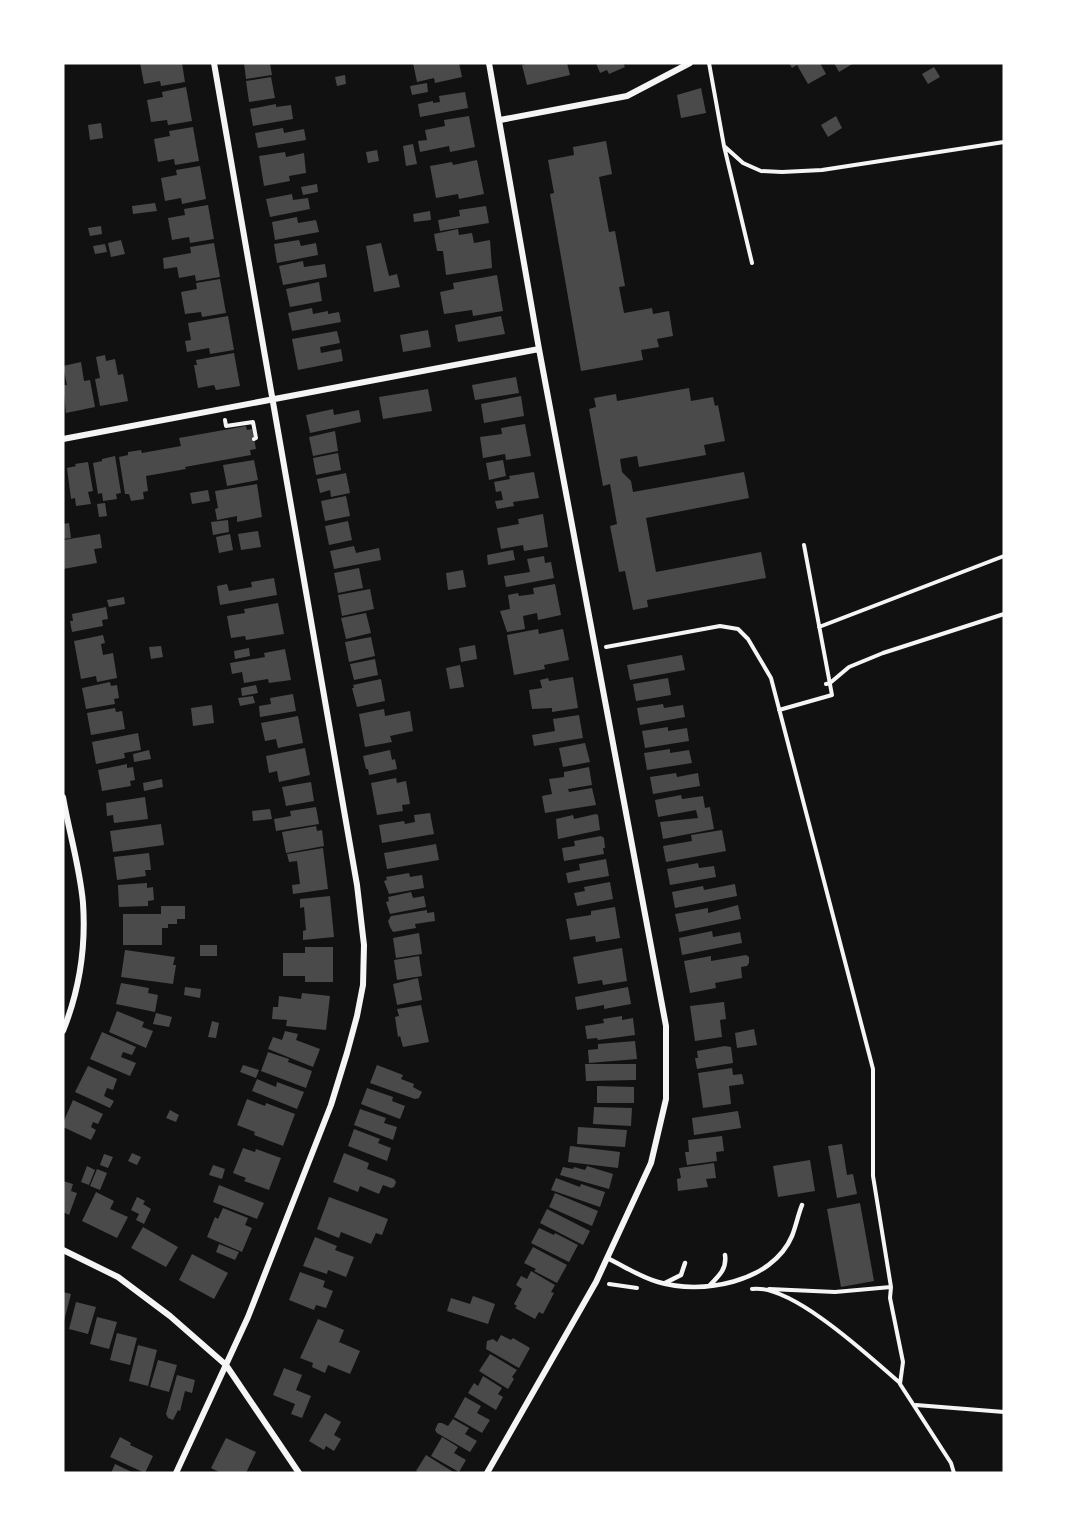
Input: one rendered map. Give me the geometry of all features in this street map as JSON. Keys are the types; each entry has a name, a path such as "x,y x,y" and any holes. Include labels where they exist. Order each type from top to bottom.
{"street":[{"path":"176,1473 248,1317 331,1106 352,1038 363,985 364,945 357,885 214,63"},
{"path":"487,1473 596,1282 651,1163 666,1099 666,1026 539,349 489,63"},
{"path":"500,120 627,96 690,63"},
{"path":"63,439 539,349"},
{"path":"63,797 82,900 83,933 79,974 63,1031"},
{"path":"63,1250 118,1276 170,1316 226,1365 299,1473"}],"lane":[{"path":"607,1258 636,1273 676,1286 723,1286 744,1279 766,1266 784,1250 792,1237 802,1204"},
{"path":"709,1286 722,1274 726,1255"},
{"path":"665,1283 681,1275 685,1263"}],"path":[{"path":"709,63 724,146 752,263"},
{"path":"724,146 742,163 761,171 782,172 822,170 1004,142"},
{"path":"223,408 226,426 253,422 256,438 254,439"},
{"path":"779,710 832,695 827,684 804,545"},
{"path":"819,627 1004,556"},
{"path":"827,684 849,667 883,653 1004,614"},
{"path":"597,649 720,626 738,629 748,639 771,678 873,1069 873,1176 891,1287 890,1298 903,1362 900,1384"},
{"path":"596,1282 640,1289"},
{"path":"749,1289 835,1292 891,1287"},
{"path":"757,1288 771,1291 809,1309 855,1344 900,1384 951,1463 954,1473"},
{"path":"915,1405 1004,1412"}],"building":[{"path":"140,63 182,63 185,82 161,86 160,81 144,84"},
{"path":"244,63 270,63 272,75 246,79"},
{"path":"413,63 459,63 462,77 435,83 434,78 417,82"},
{"path":"567,63 570,75 527,85 522,65"},
{"path":"596,63 623,63 625,67 609,74 607,70 600,73"},
{"path":"789,63 820,63 826,74 808,84 797,65 792,68"},
{"path":"834,63 854,63 839,72"},
{"path":"934,67 940,77 928,84 922,74"},
{"path":"345,75 346,84 337,86 335,77"},
{"path":"271,77 275,98 249,102 246,81"},
{"path":"427,83 428,92 412,95 410,86"},
{"path":"186,87 192,121 168,125 167,120 151,122 147,100 163,97 162,92"},
{"path":"701,88 706,113 681,118 677,95"},
{"path":"465,92 468,108 420,117 418,104 440,102 439,96"},
{"path":"276,104 276,107 291,105 293,119 253,126 250,109"},
{"path":"469,116 475,147 450,152 449,146 420,152 418,141 427,140 425,130 445,126 444,120"},
{"path":"836,116 842,128 828,137 821,125"},
{"path":"101,123 103,138 90,140 88,125"},
{"path":"193,127 199,161 175,165 174,159 158,162 154,139 170,136 169,131"},
{"path":"283,128 284,133 304,129 306,140 258,148 255,133"},
{"path":"606,141 612,174 599,177 609,232 615,231 625,286 619,287 624,313 652,308 653,314 669,311 673,336 657,339 659,347 641,350 643,360 581,371 550,194 554,193 548,160 574,155 573,147"},
{"path":"413,144 417,164 406,166 403,146"},
{"path":"377,150 379,161 368,163 366,152"},
{"path":"285,152 286,157 304,153 306,173 289,176 290,181 264,186 259,156"},
{"path":"477,160 484,194 459,199 458,194 436,198 430,166 452,162 453,165"},
{"path":"200,166 206,199 182,204 181,198 165,201 161,178 177,175 176,170"},
{"path":"317,184 318,192 303,195 301,187"},
{"path":"292,194 293,200 308,198 310,209 270,217 266,199"},
{"path":"155,203 157,211 133,214 132,206"},
{"path":"208,205 214,239 190,243 189,237 172,240 168,218 185,215 184,209"},
{"path":"486,206 489,223 440,231 438,220 460,216 459,210"},
{"path":"430,211 431,220 414,222 413,214"},
{"path":"297,217 298,223 316,220 319,232 275,240 272,222"},
{"path":"101,226 102,234 90,236 88,228"},
{"path":"458,229 459,235 472,233 474,243 490,240 492,268 446,275 443,251 437,251 434,234"},
{"path":"121,240 125,254 111,257 108,243"},
{"path":"299,240 301,246 316,243 318,255 277,263 274,244"},
{"path":"214,243 220,277 196,281 195,275 179,278 177,267 164,269 163,258 191,253 190,247"},
{"path":"381,243 389,276 397,274 400,287 374,292 366,246"},
{"path":"105,244 107,252 95,254 93,246"},
{"path":"303,261 304,267 325,264 327,277 283,285 279,266"},
{"path":"497,275 503,311 473,316 472,310 444,314 440,292 454,289 453,283"},
{"path":"220,279 226,313 202,317 201,312 185,314 181,292 197,289 196,283"},
{"path":"319,282 322,301 290,307 286,289"},
{"path":"312,308 313,314 328,311 328,314 339,312 341,322 292,331 288,313"},
{"path":"228,316 234,350 210,354 209,348 187,352 185,341 191,340 188,323"},
{"path":"501,316 505,334 458,342 455,325"},
{"path":"428,330 431,347 403,352 400,335"},
{"path":"337,331 340,343 320,347 321,353 341,349 343,361 298,370 292,339"},
{"path":"234,353 240,386 216,390 214,385 198,388 194,365 197,365 196,360"},
{"path":"105,355 106,361 115,359 118,375 123,374 128,401 100,406 95,379 100,378 96,357"},
{"path":"81,362 84,381 90,380 95,407 66,413 63,385 67,385 63,366"},
{"path":"516,377 519,393 475,400 472,385"},
{"path":"689,388 691,401 713,397 715,406 718,405 725,441 704,445 706,455 639,467 637,456 620,459 622,472 631,481 633,492 744,472 749,498 646,518 656,572 761,552 766,578 647,600 648,607 633,610 625,571 619,572 610,526 617,524 610,484 603,486 589,409 596,407 594,398 616,394 617,401"},
{"path":"428,389 432,411 383,419 379,397"},
{"path":"521,396 524,416 484,423 481,404"},
{"path":"333,409 334,415 359,410 361,422 310,433 306,415"},
{"path":"525,424 531,456 506,460 505,454 483,458 480,437 502,434 501,428"},
{"path":"246,426 247,430 252,429 256,449 250,450 251,455 146,476 148,491 143,492 144,499 131,501 129,494 125,494 119,457 128,455 128,452 141,450 142,453 181,446 179,438"},
{"path":"335,431 338,451 313,456 309,437"},
{"path":"338,453 341,470 316,475 313,458"},
{"path":"115,456 121,493 116,494 117,499 103,501 102,493 98,494 93,463"},
{"path":"254,460 258,480 227,486 223,465"},
{"path":"503,460 506,476 489,480 486,463"},
{"path":"88,462 93,491 88,492 91,504 76,506 75,498 71,499 67,468"},
{"path":"534,472 539,498 513,502 514,506 497,509 495,501 503,500 501,491 496,492 494,482 510,479 509,476"},
{"path":"346,473 350,493 331,497 330,490 320,493 317,479"},
{"path":"257,484 262,517 237,522 237,516 217,520 215,509 218,508 215,491"},
{"path":"208,490 210,501 192,504 190,493"},
{"path":"346,496 350,516 325,521 321,501"},
{"path":"105,503 107,516 99,517 97,504"},
{"path":"543,514 548,547 524,551 523,545 501,549 497,528 519,524 518,519"},
{"path":"228,520 229,532 213,535 211,522"},
{"path":"348,521 352,540 329,545 325,526"},
{"path":"69,523 71,538 63,539 63,524"},
{"path":"258,531 261,547 241,550 238,534"},
{"path":"100,534 102,548 94,549 97,563 63,569 63,540"},
{"path":"230,534 233,550 219,553 216,537"},
{"path":"354,546 356,553 379,548 381,560 334,569 330,551"},
{"path":"513,550 515,560 488,565 487,555"},
{"path":"544,556 545,563 551,562 554,578 506,587 504,576 530,572 527,559"},
{"path":"359,568 363,588 338,593 334,573"},
{"path":"463,570 466,587 448,590 446,573"},
{"path":"274,578 277,595 220,605 217,586 227,584 229,591 252,587 251,582"},
{"path":"555,584 561,615 538,620 537,613 523,616 525,629 507,632 500,611 510,609 508,595 534,594 533,588"},
{"path":"370,589 374,609 342,616 338,595"},
{"path":"124,597 125,604 109,607 107,600"},
{"path":"278,603 284,634 246,640 245,636 231,638 227,616 245,613 244,609"},
{"path":"106,607 108,619 102,620 103,626 72,632 70,621 73,621 72,614"},
{"path":"366,613 371,633 346,639 341,618"},
{"path":"538,629 539,634 563,629 569,660 544,665 545,669 514,675 507,635"},
{"path":"103,635 105,643 101,644 103,655 113,653 117,678 97,682 96,676 81,679 74,641"},
{"path":"371,637 375,656 349,662 345,642"},
{"path":"475,645 477,659 461,662 459,648"},
{"path":"161,646 163,657 151,659 149,647"},
{"path":"249,648 250,656 235,659 234,651"},
{"path":"285,649 291,680 269,683 268,679 244,683 242,672 232,674 230,663 265,657 264,653"},
{"path":"682,655 685,670 630,680 627,665"},
{"path":"375,659 378,675 354,680 350,664"},
{"path":"460,665 464,687 450,689 446,668"},
{"path":"573,677 578,708 552,712 552,708 532,709 529,690 542,688 540,680 548,678 549,681"},
{"path":"668,678 671,695 636,701 633,684"},
{"path":"381,679 385,701 357,707 353,685"},
{"path":"110,682 111,686 117,685 119,698 114,699 115,704 86,709 82,688"},
{"path":"256,685 258,693 242,696 241,688"},
{"path":"293,694 296,711 260,717 259,706 271,704 270,698"},
{"path":"253,696 255,703 240,706 238,698"},
{"path":"663,704 664,708 683,705 685,717 640,725 637,708"},
{"path":"212,705 214,723 193,726 191,708"},
{"path":"115,708 116,712 122,711 125,729 91,735 87,713"},
{"path":"384,709 385,716 410,711 413,731 390,736 392,742 365,747 359,714"},
{"path":"579,715 583,738 534,746 532,735 555,731 553,719"},
{"path":"298,716 303,743 278,748 276,739 265,741 261,723"},
{"path":"668,727 668,731 687,728 689,741 645,748 642,731"},
{"path":"138,733 141,750 124,753 125,758 96,764 92,742"},
{"path":"585,743 590,762 563,767 559,748"},
{"path":"305,748 310,775 279,782 277,771 269,773 266,756"},
{"path":"670,749 670,753 689,750 692,763 647,770 644,753"},
{"path":"149,750 151,759 134,762 133,754"},
{"path":"390,750 397,769 369,775 363,756"},
{"path":"127,764 127,768 133,767 135,780 130,781 131,786 102,791 98,770"},
{"path":"589,767 592,785 568,789 569,792 592,788 596,805 545,813 542,796 552,794 549,779 564,777 564,772"},
{"path":"676,773 677,777 698,773 700,786 653,794 650,777"},
{"path":"396,778 397,783 406,781 410,804 402,805 403,811 377,815 371,783"},
{"path":"162,779 163,787 144,791 143,783"},
{"path":"311,782 314,801 286,806 282,787"},
{"path":"681,795 682,799 703,796 705,808 710,807 714,829 663,839 660,822 698,818 696,810 658,817 655,800"},
{"path":"145,797 148,819 114,823 113,815 107,816 106,803"},
{"path":"316,807 319,824 276,831 274,819 291,816 290,811"},
{"path":"270,809 272,819 253,821 252,811"},
{"path":"430,813 434,834 382,843 379,825 404,821 405,824 415,822 414,815"},
{"path":"596,814 600,830 558,839 556,819 573,815 574,819"},
{"path":"161,824 164,845 113,852 110,831"},
{"path":"316,826 317,831 322,830 324,846 286,853 282,832"},
{"path":"722,830 726,851 666,862 663,846 692,841 691,835"},
{"path":"601,836 604,838 604,854 564,861 562,848 575,846 574,841"},
{"path":"436,844 439,860 387,869 384,853"},
{"path":"323,848 328,889 293,894 292,885 300,884 297,861 289,862 287,854"},
{"path":"149,853 151,870 145,870 146,876 117,880 114,857"},
{"path":"606,859 609,876 568,883 566,873 580,870 579,864"},
{"path":"698,863 699,868 714,866 716,877 670,885 667,869"},
{"path":"409,873 410,877 422,875 424,888 389,894 384,881 387,880 386,877"},
{"path":"610,882 613,899 577,906 574,893 585,891 584,887"},
{"path":"147,883 147,888 153,887 154,900 148,901 148,906 119,907 118,885"},
{"path":"735,884 737,896 675,908 672,892 703,886 704,890"},
{"path":"411,892 413,898 424,896 426,907 390,914 386,902 389,901 388,897"},
{"path":"330,896 334,937 303,940 303,931 306,930 304,907 300,908 300,899"},
{"path":"738,905 741,919 679,932 675,914 708,908 708,913"},
{"path":"161,906 185,906 185,919 177,919 177,924 168,924 168,928 162,928 162,945 123,945 123,914 161,914"},
{"path":"615,907 620,938 596,942 595,936 570,940 566,919 591,915 591,911"},
{"path":"427,910 427,913 434,912 435,921 415,924 416,928 393,932 390,927 388,921 391,916"},
{"path":"712,931 713,937 740,932 742,943 682,955 679,938"},
{"path":"419,933 422,954 396,958 393,938"},
{"path":"200,945 217,945 217,956 200,956"},
{"path":"305,947 333,947 333,982 305,982 305,976 283,976 283,953 305,953"},
{"path":"622,948 627,981 603,985 602,980 578,984 573,957"},
{"path":"125,950 175,957 173,984 121,977"},
{"path":"746,955 749,957 749,963 741,967 742,978 715,983 716,988 690,993 684,961 711,956 711,961"},
{"path":"419,956 422,976 397,980 394,960"},
{"path":"418,978 422,1000 397,1005 393,984"},
{"path":"121,983 149,988 148,993 158,995 155,1012 116,1004"},
{"path":"185,987 201,989 200,998 184,995"},
{"path":"628,987 631,1004 604,1009 604,1005 577,1010 575,997"},
{"path":"302,993 330,996 326,1030 286,1026 287,1020 272,1019 273,1007 278,1007 279,996 301,999"},
{"path":"724,1002 726,1019 720,1020 722,1037 695,1041 690,1006"},
{"path":"421,1005 429,1042 403,1047 400,1036 398,1037 395,1017 399,1016 397,1009"},
{"path":"117,1011 144,1022 142,1027 153,1031 146,1048 109,1032"},
{"path":"156,1013 172,1017 169,1027 153,1024"},
{"path":"622,1016 622,1020 633,1018 635,1035 598,1040 597,1038 587,1039 585,1026 604,1023 603,1019"},
{"path":"212,1021 219,1023 216,1038 208,1037"},
{"path":"754,1029 757,1045 737,1048 735,1033"},
{"path":"285,1031 298,1034 296,1040 320,1049 313,1067 268,1049 273,1037 282,1040"},
{"path":"102,1032 136,1047 132,1055 123,1052 121,1057 136,1063 130,1076 90,1059"},
{"path":"635,1041 637,1059 589,1063 588,1050 598,1049 598,1044"},
{"path":"731,1047 733,1063 697,1069 695,1058 698,1058 697,1051"},
{"path":"268,1052 289,1059 288,1062 312,1071 306,1088 261,1071"},
{"path":"585,1064 636,1064 636,1080 586,1081"},
{"path":"243,1065 259,1070 256,1078 240,1072"},
{"path":"377,1065 403,1075 401,1079 414,1084 413,1087 422,1092 419,1098 415,1099 370,1083"},
{"path":"88,1066 117,1079 113,1090 107,1088 104,1096 114,1101 110,1108 75,1092"},
{"path":"732,1068 733,1075 742,1074 744,1084 729,1086 731,1104 703,1108 698,1073"},
{"path":"257,1079 276,1087 277,1082 304,1092 297,1109 252,1091"},
{"path":"597,1086 634,1087 634,1103 597,1103"},
{"path":"367,1088 393,1097 392,1101 405,1106 400,1119 361,1104"},
{"path":"247,1099 265,1106 266,1103 295,1114 283,1146 254,1135 255,1132 237,1125"},
{"path":"73,1100 103,1114 98,1124 93,1122 91,1127 96,1130 91,1140 63,1127"},
{"path":"594,1107 632,1108 631,1126 593,1124"},
{"path":"360,1109 386,1118 384,1123 397,1127 393,1140 354,1125"},
{"path":"170,1110 179,1115 176,1122 166,1118"},
{"path":"738,1111 741,1128 694,1135 692,1118"},
{"path":"578,1127 627,1130 625,1147 577,1144"},
{"path":"354,1129 380,1139 378,1143 391,1148 387,1161 348,1146"},
{"path":"722,1136 724,1151 716,1152 717,1161 687,1165 685,1152 689,1152 688,1140"},
{"path":"842,1144 847,1175 853,1174 857,1194 837,1198 828,1146"},
{"path":"570,1146 620,1152 618,1168 568,1162"},
{"path":"243,1148 255,1152 256,1149 281,1158 269,1190 244,1181 246,1178 233,1173"},
{"path":"132,1153 141,1157 137,1165 128,1161"},
{"path":"344,1153 369,1163 367,1169 394,1179 396,1182 394,1187 383,1185 379,1194 360,1186 358,1192 333,1182"},
{"path":"104,1154 113,1157 108,1168 100,1165"},
{"path":"810,1160 815,1191 778,1197 773,1166"},
{"path":"714,1163 716,1178 706,1179 708,1187 678,1191 677,1179 681,1178 679,1168"},
{"path":"213,1165 225,1169 222,1179 209,1175"},
{"path":"87,1166 95,1170 89,1185 81,1182"},
{"path":"587,1166 613,1174 609,1189 560,1175 563,1167 585,1170"},
{"path":"97,1169 107,1173 100,1190 90,1186"},
{"path":"556,1178 580,1187 581,1184 605,1192 600,1207 551,1190"},
{"path":"63,1181 73,1184 71,1191 77,1193 69,1215 63,1212"},
{"path":"219,1185 264,1203 257,1219 213,1202"},
{"path":"96,1192 114,1201 110,1209 128,1217 117,1238 82,1221"},
{"path":"555,1193 598,1211 592,1226 549,1207"},
{"path":"137,1197 145,1201 143,1204 151,1209 144,1224 136,1220 139,1214 131,1210"},
{"path":"329,1197 388,1219 382,1235 376,1233 371,1244 341,1232 339,1238 317,1229"},
{"path":"860,1203 874,1281 841,1287 827,1209"},
{"path":"223,1208 248,1218 245,1225 252,1228 242,1252 207,1237 215,1217 218,1219"},
{"path":"547,1209 590,1231 583,1245 540,1223"},
{"path":"143,1227 178,1247 166,1267 131,1248"},
{"path":"539,1228 554,1235 555,1233 578,1245 569,1262 531,1243"},
{"path":"315,1237 337,1246 335,1250 354,1257 346,1277 328,1270 327,1274 303,1266"},
{"path":"219,1244 239,1252 235,1260 216,1252"},
{"path":"533,1247 567,1265 557,1283 524,1263"},
{"path":"192,1254 228,1273 214,1299 179,1280"},
{"path":"531,1271 555,1285 551,1292 554,1293 543,1314 539,1312 535,1319 515,1308 517,1306 514,1304 522,1289 516,1285 521,1276 527,1279"},
{"path":"300,1272 325,1281 323,1287 333,1291 326,1308 316,1305 314,1310 289,1300"},
{"path":"63,1292 71,1294 64,1321 63,1320"},
{"path":"473,1296 495,1304 488,1324 447,1311 451,1298 470,1304"},
{"path":"76,1302 96,1307 88,1334 69,1329"},
{"path":"97,1317 117,1322 109,1349 90,1344"},
{"path":"318,1319 344,1330 339,1342 360,1351 350,1374 328,1365 325,1373 312,1367 313,1363 300,1358"},
{"path":"117,1333 137,1338 130,1365 110,1360"},
{"path":"501,1335 511,1340 513,1338 530,1348 519,1368 486,1349 487,1341 493,1339 497,1342"},
{"path":"138,1345 157,1350 148,1386 129,1381"},
{"path":"490,1354 517,1370 508,1389 479,1371"},
{"path":"158,1360 177,1365 169,1392 150,1387"},
{"path":"284,1368 302,1375 296,1390 311,1396 302,1418 291,1414 295,1404 273,1395"},
{"path":"177,1375 195,1380 192,1393 185,1391 180,1411 178,1410 173,1420 166,1414"},
{"path":"483,1376 502,1388 498,1394 503,1397 496,1410 468,1393 474,1383 478,1386"},
{"path":"465,1397 481,1406 477,1413 490,1420 482,1433 454,1417"},
{"path":"325,1413 341,1422 334,1435 341,1439 334,1451 326,1446 324,1450 309,1441"},
{"path":"453,1419 469,1428 465,1434 477,1441 470,1452 435,1430 438,1423 448,1426"},
{"path":"120,1437 131,1443 130,1445 153,1456 145,1473 110,1457"},
{"path":"442,1437 458,1447 454,1453 466,1460 459,1472 431,1456"},
{"path":"226,1438 256,1452 246,1473 221,1473 211,1468"},
{"path":"426,1455 455,1473 416,1471"},
{"path":"115,1464 134,1473 111,1473"}]}
